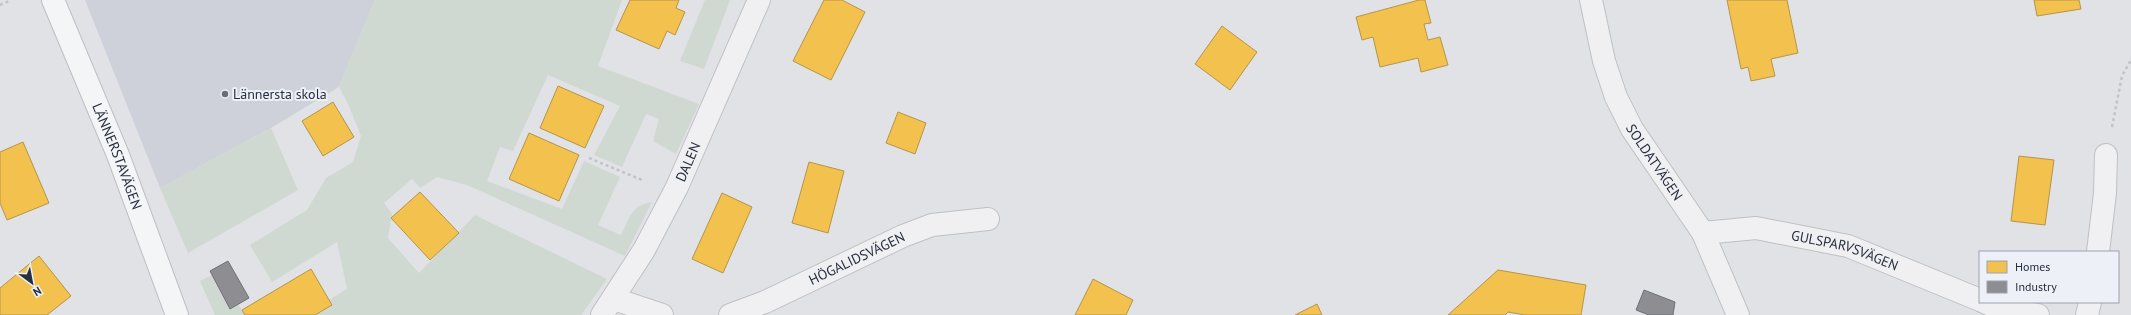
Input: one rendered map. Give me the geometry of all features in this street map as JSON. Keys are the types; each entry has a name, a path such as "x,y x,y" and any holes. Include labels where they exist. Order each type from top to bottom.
{"main road":[{"name":"LÄNNERSTAVÄGEN","path":"53,0 118,156 177,315"}],"street":[{"name":"DALEN","path":"608,307 644,250 690,160 760,0"},
{"name":"SOLDATVÄGEN","path":"1591,0 1604,62 1616,96 1632,129 1703,233 1738,315"},
{"path":"2098,251 2105,193 2106,155"},
{"name":"HÖGALIDSVÄGEN","path":"730,315 765,302 903,236 932,225 988,219"},
{"name":"GULSPARVSVÄGEN","path":"1703,233 1756,228 1848,246 1979,300"},
{"path":"1986,303 1998,308 2038,315"},
{"path":"2087,315 2090,303"},
{"path":"608,307 662,315"}],"path":[{"path":"0,5 11,0"},
{"path":"2106,155 2122,76 2131,60"},
{"path":"589,158 642,180"}],"shaded area":[{"name":"Lännersta skola","path":"85,0 375,0 339,87 271,128 160,188"},
{"path":"375,0 622,0 598,66 699,104 676,154 653,141 659,119 646,114 622,167 594,155 620,106 548,75 513,151 500,147 487,181 562,209 584,161 620,177 598,225 621,235 629,218 635,210 639,206 652,202 625,256 467,185 437,177 420,188 412,179 384,203 392,214 388,238 419,273 475,215 607,279 581,315 315,315 332,305 329,300 347,289 337,242 272,282 250,245 307,210 326,178 353,162 361,136 348,104 339,87"},
{"path":"705,0 730,0 704,69 680,61"},
{"path":"271,128 298,190 188,253 160,188"},
{"path":"212,275 231,308 238,304 245,315 215,315 200,281"}],"building: Homes":[{"path":"630,0 679,0 676,8 685,12 675,35 667,31 659,49 616,30"},
{"path":"824,0 842,0 865,12 831,80 793,61"},
{"path":"1419,0 1425,0 1431,23 1424,24 1428,40 1440,37 1448,65 1421,72 1418,58 1380,67 1373,37 1362,40 1356,17"},
{"path":"1727,0 1787,0 1798,53 1771,59 1775,76 1751,81 1748,67 1741,69"},
{"path":"2034,0 2079,0 2081,9 2037,16"},
{"path":"1222,26 1257,52 1230,90 1195,64"},
{"path":"558,86 604,106 585,148 540,128"},
{"path":"333,102 354,137 323,156 302,121"},
{"path":"898,112 926,123 915,154 886,143"},
{"path":"529,133 579,155 559,201 509,179"},
{"path":"23,142 49,203 7,220 0,203 0,152"},
{"path":"2019,156 2054,160 2045,225 2011,221"},
{"path":"809,162 844,171 828,233 792,223"},
{"path":"420,192 459,233 430,260 391,218"},
{"path":"722,193 752,207 723,273 692,259"},
{"path":"39,256 71,296 47,315 0,315 0,288"},
{"path":"311,269 332,305 315,315 245,315 242,310"},
{"path":"1498,270 1586,285 1581,315 1525,315 1508,312 1505,315 1448,315"},
{"path":"1093,279 1133,300 1126,315 1075,315"},
{"path":"1317,304 1322,315 1295,315"}],"building: Industry":[{"path":"228,261 249,298 230,309 210,271"},
{"path":"1644,290 1675,302 1673,315 1649,315 1636,310"}],"place":[{"name":"Lännersta skola","path":"225,94"}]}
